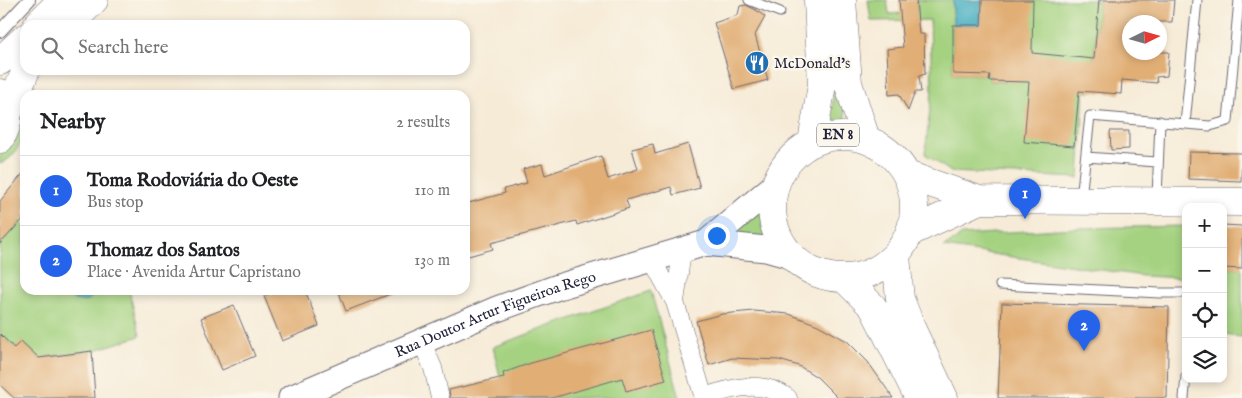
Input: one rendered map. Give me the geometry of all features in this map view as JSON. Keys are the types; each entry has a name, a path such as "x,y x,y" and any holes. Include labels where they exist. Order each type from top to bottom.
{"main road":[{"path":"42,20 62,0"},
{"path":"74,20 94,0"},
{"path":"812,142 822,85 818,0"},
{"path":"842,0 848,84 866,139"},
{"path":"0,61 20,43"},
{"path":"0,139 5,132 4,103 23,75"},
{"name":"EN 8","path":"839,135 866,139 890,153 900,163 907,175 912,188 914,202 910,232 896,256 889,263 870,273 845,279 816,273 802,266 783,246 774,222 772,197 775,185 789,159 812,142 839,135"},
{"path":"907,175 979,200 1225,203"},
{"name":"Rua Doutor Artur Figueiroa Rego","path":"291,398 422,340 531,296 706,243 775,185"},
{"path":"910,232 979,200"},
{"name":"Rua Doutor Artur Figueiroa Rego","path":"706,243 766,249 791,256"},
{"path":"896,256 900,299 913,332 944,398"},
{"path":"845,279 872,307 919,398"}],"street":[{"path":"0,31 29,0"},
{"path":"675,302 682,251"},
{"path":"652,260 675,302 704,397 728,389 755,386 781,393 788,398"},
{"path":"422,340 433,368 440,398"}],"lane":[{"path":"750,0 780,12"},
{"path":"1185,124 1196,0"},
{"path":"1080,201 1090,116 1210,126 1228,121 1239,0"},
{"path":"1157,201 1160,121"},
{"path":"1086,157 1157,162"},
{"path":"1000,285 1182,293"},
{"path":"1184,398 1185,383"}],"green space":[{"path":"827,0 846,121 829,122 833,104"},
{"path":"868,0 887,0 889,14 917,12 916,0 953,0 953,74 990,75 989,81 1005,82 1033,0 1099,0 1091,92 1084,92 1079,178 951,172 925,154 932,91 930,20 871,21"},
{"path":"30,80 35,85 32,90 24,89"},
{"path":"20,106 20,143 9,159 0,164 0,156 9,147 17,128"},
{"path":"762,209 762,227 768,240 725,239"},
{"path":"20,223 20,295 130,295 140,336 92,351 39,358 21,341 14,348 0,334 0,244"},
{"path":"1182,226 1182,278 1143,276 944,247 962,235 1076,228"},
{"path":"1227,268 1242,269 1242,337 1227,335"},
{"path":"651,291 680,398 505,398 493,347"}],"water":[{"path":"953,0 982,0 982,25 953,25"},
{"path":"70,295 93,295 87,302 74,300"}],"building":[{"path":"899,0 916,0 919,34 924,34 925,74 919,76 921,92 915,92 908,111 899,94 889,95 887,49 903,47"},
{"path":"982,0 1033,0 1032,53 1094,59 1099,0 1174,0 1172,22 1167,22 1167,15 1122,15 1122,60 1167,60 1167,52 1169,52 1167,76 1156,77 1157,83 1122,80 1121,94 1079,91 1074,146 1024,142 1029,82 989,81 990,75 953,74 953,25 981,25"},
{"path":"746,5 765,17 755,35 768,80 734,89 714,23 738,15 740,6"},
{"path":"1110,131 1129,131 1129,149 1111,150"},
{"path":"653,144 655,154 688,144 700,188 673,195 671,187 626,200 629,208 577,225 576,221 491,243 493,249 470,256 470,203 505,193 504,189 527,183 523,169 542,164 545,175 601,156 608,179 638,169 632,149"},
{"path":"1189,152 1242,153 1241,181 1188,179"},
{"path":"20,177 20,222 0,244 0,201"},
{"path":"1227,225 1242,226 1242,269 1227,268"},
{"path":"307,295 319,326 282,341 264,296"},
{"path":"340,295 388,295 346,311"},
{"path":"1002,303 1169,307 1167,398 998,398"},
{"path":"234,305 255,356 222,370 201,318"},
{"path":"754,311 789,314 818,325 847,341 868,362 893,398 838,398 817,377 799,366 779,360 732,358 709,365 696,321 722,314"},
{"path":"651,330 666,380 626,391 622,378 552,398 450,398 449,390 504,377 503,373 531,363"},
{"path":"0,334 14,348 21,341 39,358 92,351 95,398 14,398 0,385"}],"place":[{"name":"McDonald's","path":"757,63"},
{"name":"Toma Rodoviária do Oeste","path":"1025,219"},
{"name":"Thomaz dos Santos","path":"1084,351"}]}
